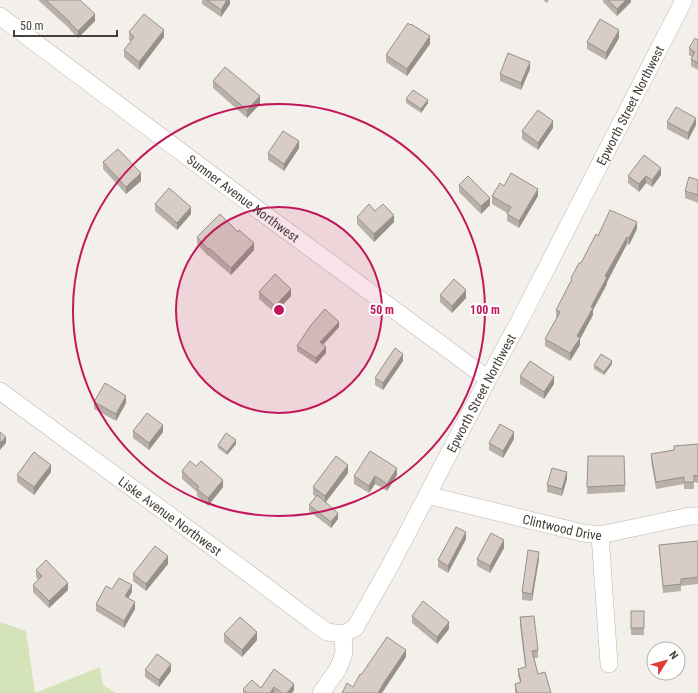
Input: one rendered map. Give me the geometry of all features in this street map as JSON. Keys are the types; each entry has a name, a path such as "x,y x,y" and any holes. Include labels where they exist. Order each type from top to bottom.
{"street":[{"name":"Epworth Street Northwest","path":"343,634 355,628 390,566 525,311 684,0"},
{"name":"Sumner Avenue Northwest","path":"0,16 488,379"},
{"name":"Liske Avenue Northwest","path":"0,391 327,632 343,634"},
{"name":"Clintwood Drive","path":"427,495 583,533 600,534 690,516 698,516"},
{"path":"600,534 609,664"},
{"path":"321,693 338,669 344,653 343,634"}],"green space":[{"path":"0,622 26,631 35,693 0,693"},
{"path":"100,667 103,685 116,693 35,693"}],"building":[{"path":"46,0 80,0 95,14 78,31"},
{"path":"207,0 227,0 221,10"},
{"path":"608,0 626,0 617,9"},
{"path":"144,14 164,30 139,62 124,50 134,37 129,32"},
{"path":"600,19 619,30 606,53 587,42"},
{"path":"408,23 430,36 407,69 386,55"},
{"path":"695,38 698,40 698,63 691,59 695,52 689,48"},
{"path":"508,53 530,62 521,83 500,74"},
{"path":"225,67 260,96 247,110 213,81"},
{"path":"413,90 428,100 421,109 406,99"},
{"path":"676,107 696,118 688,133 667,122"},
{"path":"538,110 553,121 538,143 522,131"},
{"path":"283,131 299,141 284,164 268,153"},
{"path":"118,149 141,173 126,187 103,162"},
{"path":"644,155 661,168 652,180 646,176 639,184 628,176"},
{"path":"511,173 538,189 519,221 507,214 511,207 492,196 500,183 504,186"},
{"path":"468,176 490,198 481,206 459,185"},
{"path":"689,177 698,180 698,195 685,191"},
{"path":"169,188 191,207 177,223 155,204"},
{"path":"369,204 375,211 383,204 394,215 374,234 357,217"},
{"path":"610,210 637,222 629,238 627,237 605,276 607,277 591,307 593,308 577,336 580,338 570,353 545,339 560,312 556,310 572,279 571,278 579,263 581,263 596,234 598,236"},
{"path":"220,214 238,232 239,230 254,243 231,268 209,248 208,249 197,237"},
{"path":"275,274 291,289 275,306 259,292"},
{"path":"454,279 466,290 452,306 440,295"},
{"path":"325,309 339,322 320,342 326,347 316,358 297,346 311,325"},
{"path":"395,348 403,354 383,383 375,378"},
{"path":"601,354 612,361 604,372 594,365"},
{"path":"530,361 554,377 544,392 520,376"},
{"path":"105,383 126,396 116,414 94,402"},
{"path":"147,413 163,425 149,443 133,431"},
{"path":"500,424 514,432 503,451 489,443"},
{"path":"0,432 6,437 0,443"},
{"path":"226,433 236,440 227,452 218,445"},
{"path":"698,444 698,476 694,475 694,482 684,482 684,477 656,482 651,454 674,450 674,446"},
{"path":"370,451 397,468 387,484 375,476 369,486 354,476"},
{"path":"34,452 51,465 34,487 17,475"},
{"path":"336,456 348,465 325,496 313,487"},
{"path":"588,456 624,456 625,485 587,487"},
{"path":"190,461 196,466 201,461 223,480 208,498 197,489 199,487 182,471"},
{"path":"552,468 567,472 562,489 547,485"},
{"path":"317,495 338,513 331,522 309,505"},
{"path":"456,527 466,532 448,566 438,560"},
{"path":"491,533 504,540 490,566 477,559"},
{"path":"698,541 698,577 681,579 681,584 663,586 659,545"},
{"path":"155,546 168,556 146,584 133,574"},
{"path":"528,550 539,552 532,594 522,592"},
{"path":"46,560 68,583 49,601 33,585 42,576 36,570"},
{"path":"119,578 132,585 125,596 135,602 124,621 96,604 106,586 112,589"},
{"path":"423,601 449,622 437,637 412,616"},
{"path":"631,611 644,611 644,628 631,628"},
{"path":"534,616 538,650 532,651 538,674 545,672 551,693 517,693 515,684 521,682 518,669 526,667 520,617"},
{"path":"240,617 257,632 242,650 224,634"},
{"path":"387,637 406,650 378,693 342,693 347,683 353,687 360,674 361,675"},
{"path":"157,654 171,664 159,680 145,670"},
{"path":"274,669 294,684 287,693 282,693 274,687 270,693 247,693 243,689 252,680 261,688"}]}
